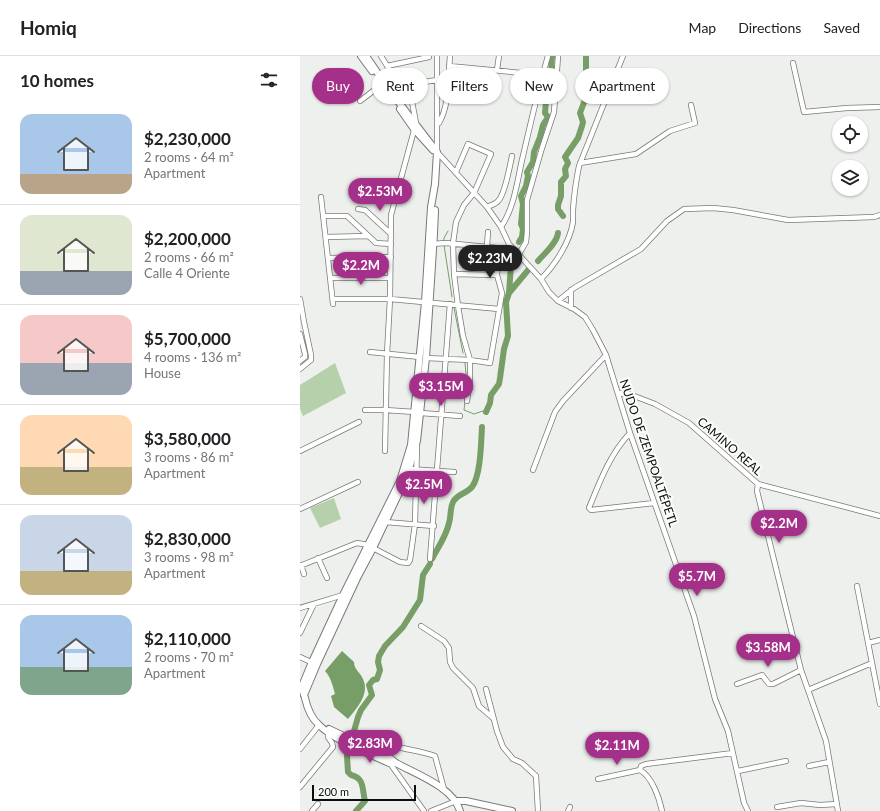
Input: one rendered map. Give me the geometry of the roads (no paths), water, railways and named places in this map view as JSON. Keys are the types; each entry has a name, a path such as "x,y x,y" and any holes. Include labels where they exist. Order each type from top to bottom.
{"main road":[{"path":"365,56 372,69"},
{"path":"365,56 430,148 438,153 417,441 409,468 398,495 332,625 303,691 311,714 319,725 389,761 396,763 444,789 456,801 460,811"},
{"path":"397,104 415,126"},
{"path":"332,625 343,595 372,547 400,481 406,465 418,413"},
{"path":"456,801 466,801 512,811"}],"street":[{"path":"380,56 387,66 429,57"},
{"path":"437,56 437,68"},
{"path":"438,124 446,101 450,56"},
{"path":"497,68 499,56"},
{"path":"544,68 548,56"},
{"path":"519,254 526,242 527,200 554,112 558,56"},
{"path":"541,279 557,260 570,232 573,222 576,183 580,163 623,56"},
{"path":"793,62 804,112 880,107"},
{"path":"449,66 473,68"},
{"path":"364,98 372,92"},
{"path":"384,451 392,211 415,126 412,104"},
{"path":"438,104 438,153"},
{"path":"501,227 507,219 514,198 535,104"},
{"path":"580,163 636,154 670,132 695,123 691,105"},
{"path":"456,172 468,144 491,154 474,193 464,205 456,222 453,243 454,274 458,306 463,336 470,360 470,379 467,401"},
{"name":"NUDO DE ZEMPOALTÉPETL","path":"438,153 487,207 501,227 509,244 541,279 549,292 558,301 584,317 593,330 606,355 630,433 694,616 715,700 728,731 744,803 748,811"},
{"path":"487,207 498,202 501,198 507,180 512,156"},
{"path":"507,180 517,182"},
{"path":"321,197 333,301 390,299 499,309"},
{"path":"558,301 571,290 641,249 667,222 684,209 713,208 733,210 788,220 874,217 880,215"},
{"path":"358,209 365,210 391,234"},
{"path":"323,216 347,216 376,243 391,244"},
{"path":"487,246 488,232"},
{"path":"326,237 368,236"},
{"path":"370,352 490,363 502,293 497,275 498,248 453,243 431,244"},
{"path":"329,258 391,257"},
{"path":"454,274 497,275"},
{"path":"330,278 390,278"},
{"path":"571,290 571,308"},
{"path":"300,299 311,360 300,368"},
{"path":"430,559 434,526 450,304"},
{"path":"300,334 305,354 305,357 300,361"},
{"path":"533,470 555,412 563,401 606,355"},
{"name":"CAMINO REAL","path":"618,393 629,394 655,404 689,423 758,484 880,516"},
{"path":"365,410 385,410 460,416"},
{"path":"300,451 359,422"},
{"path":"630,433 622,441 607,466 589,508 591,510 654,503"},
{"path":"304,574 300,566 357,543 372,547 400,562 408,563 410,560 415,524 417,441"},
{"path":"409,468 454,472"},
{"path":"300,509 358,482"},
{"path":"758,484 757,491 801,670 826,741 838,811"},
{"path":"384,522 434,526"},
{"path":"318,558 327,578"},
{"path":"857,586 880,704"},
{"path":"300,608 343,595"},
{"path":"300,633 314,604"},
{"path":"421,626 444,641 449,648 450,662 453,668 476,692 479,706 493,718"},
{"path":"868,643 880,640"},
{"path":"300,656 314,663"},
{"path":"808,690 872,663"},
{"path":"737,684 762,675 770,684 773,684 801,670"},
{"path":"486,689 493,718 503,747 513,759 522,763 536,776 538,811"},
{"path":"300,749 319,725"},
{"path":"300,787 332,747 332,743 328,737 328,730"},
{"path":"394,746 410,751 424,752 435,756 444,789"},
{"path":"640,770 641,766 646,764 733,753"},
{"path":"389,761 424,811"},
{"path":"738,771 786,761"},
{"path":"808,766 829,762"},
{"path":"598,779 640,770 644,772 651,781 662,811"},
{"path":"431,811 456,801"},
{"path":"776,807 801,803 820,805 837,804"},
{"path":"312,811 318,804"}],"waterway":[{"path":"519,242 522,237 523,229 521,224 523,204 521,196 526,186 528,176 527,172 533,162 534,152 543,125 548,117 545,113 547,85 551,72 552,56"},
{"path":"563,216 558,209 558,205 561,196 561,182 566,176 565,169 568,163 565,157 578,138 583,122 580,113 588,92 589,80 586,70 586,56"},
{"path":"444,241 448,231"},
{"path":"538,261 553,244 558,233"},
{"path":"444,245 452,297"},
{"path":"509,293 511,265 515,253"},
{"path":"486,412 490,403 491,395 499,384 504,349 508,336 506,302 509,293 529,269"},
{"path":"454,308 463,353"},
{"path":"465,363 467,384 464,410 474,414 483,411 486,412"},
{"path":"432,559 446,533 450,521 453,502 457,497 470,489 475,482 480,458 482,427"},
{"path":"356,811 365,801 361,782 348,772 347,756 358,717 361,710 372,695 369,685 373,680 377,679 380,670 378,662 379,656 385,646 403,627 420,600 423,575 430,564"}]}
